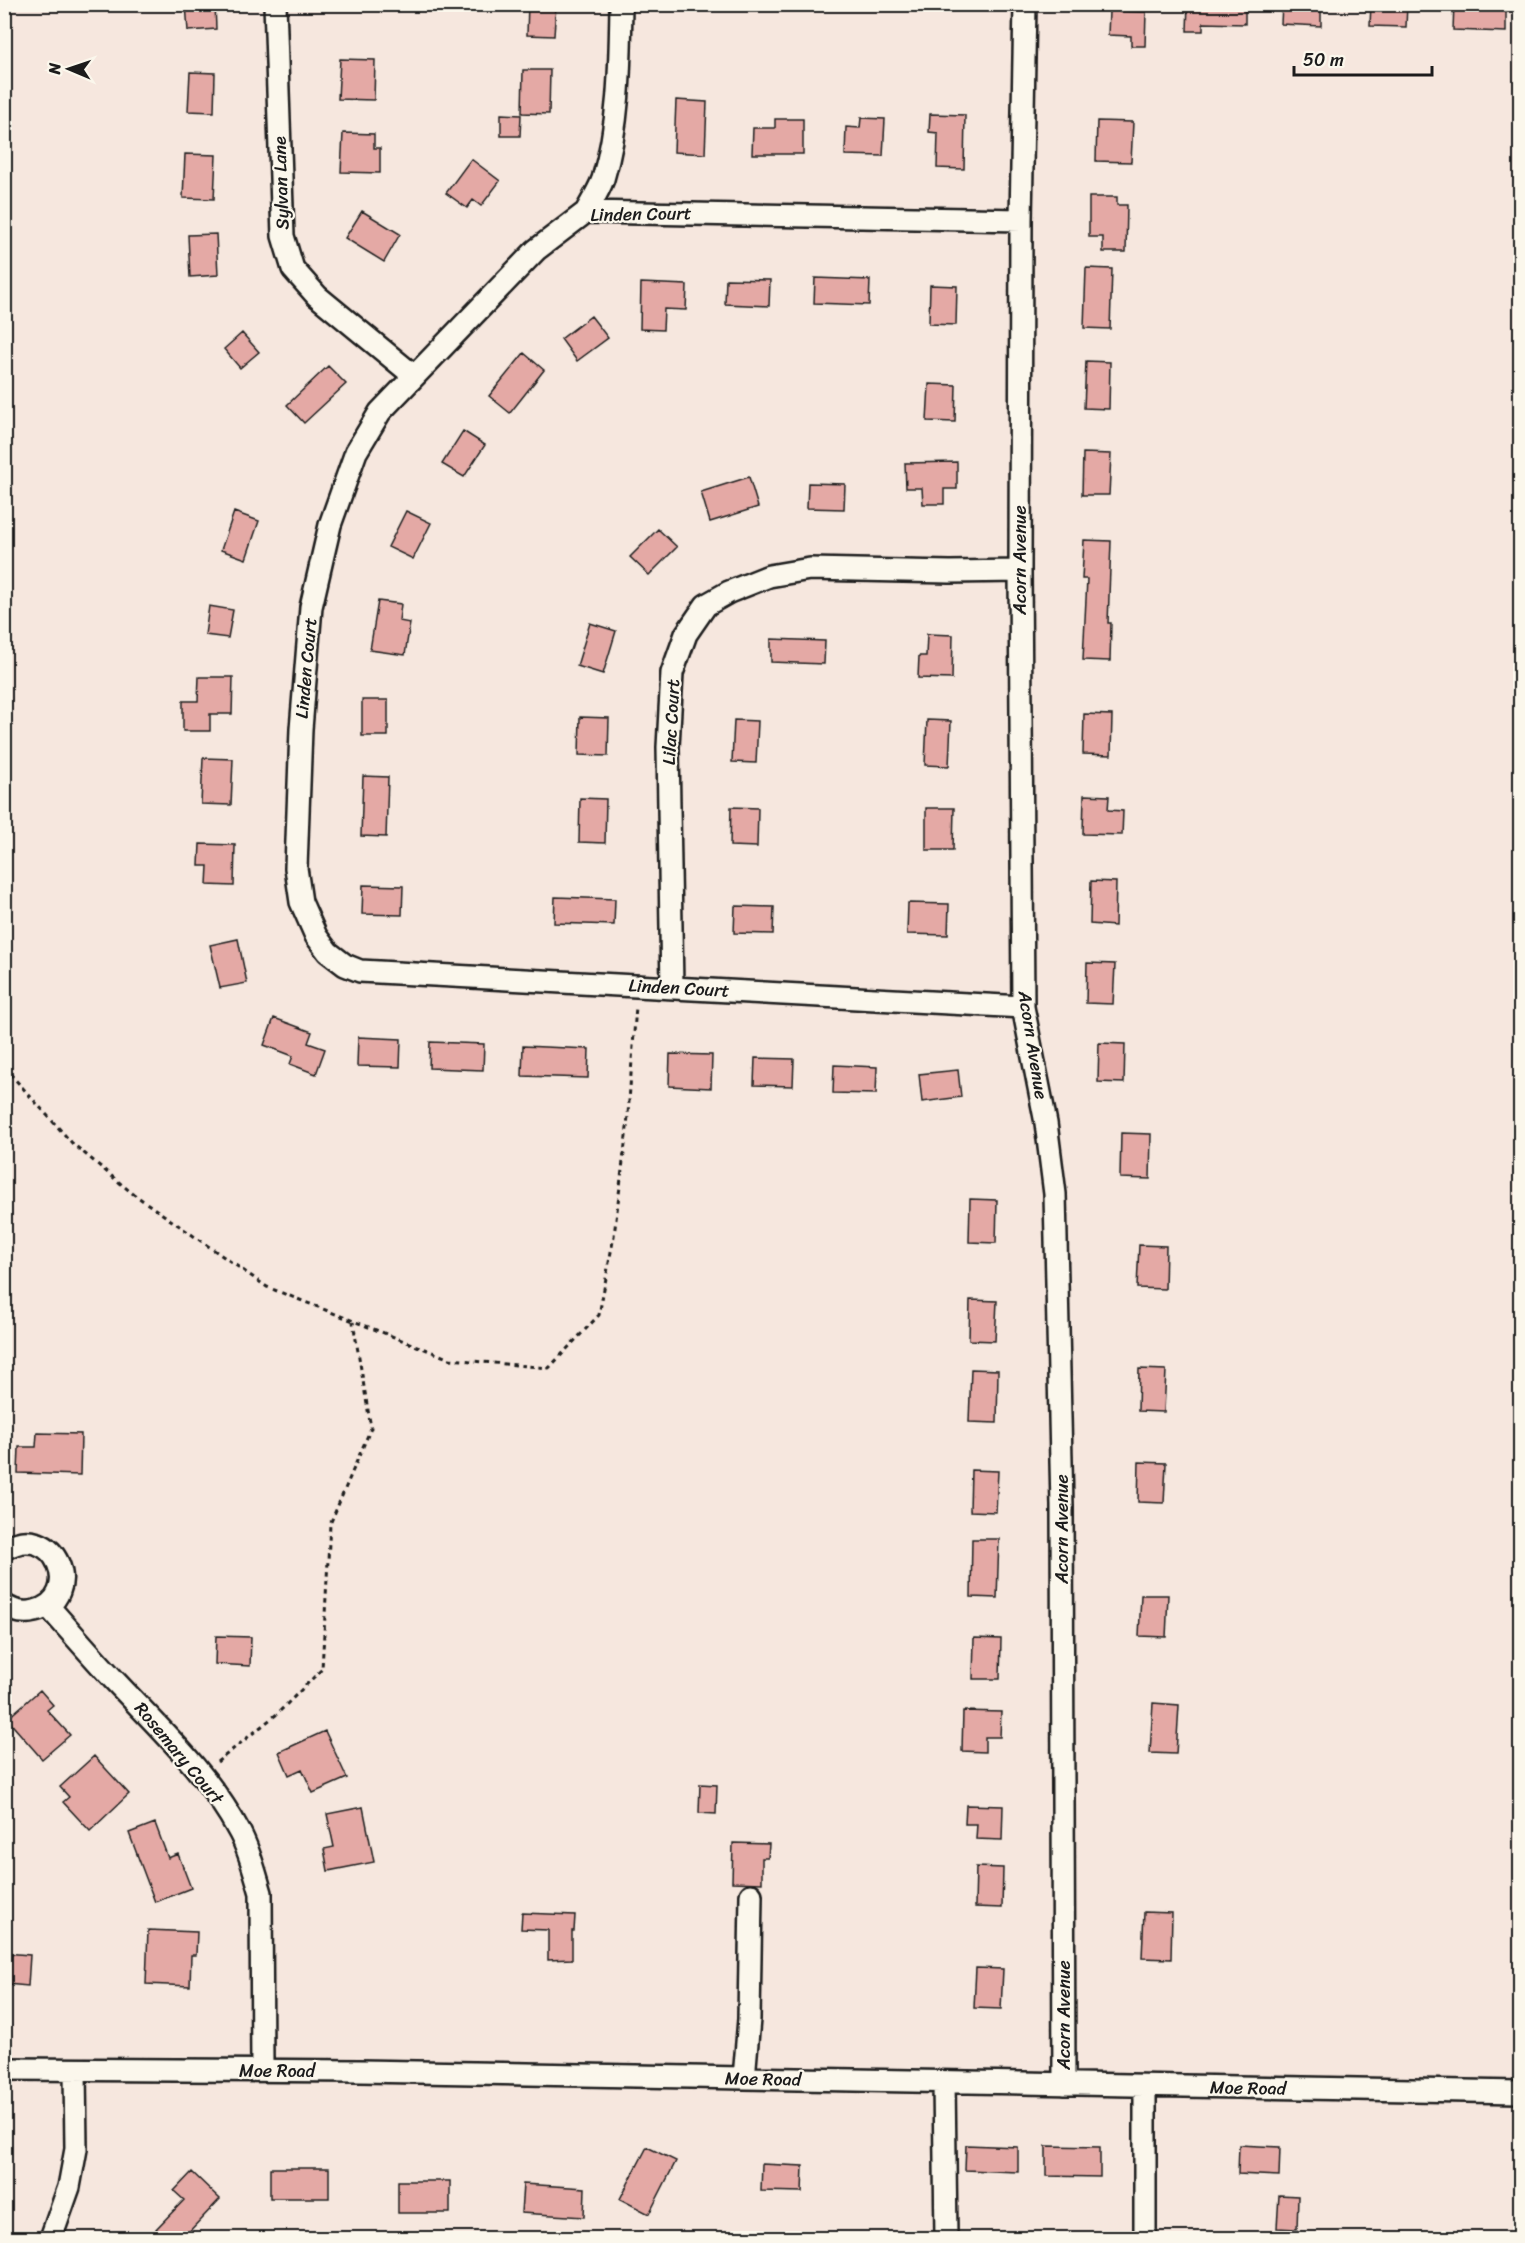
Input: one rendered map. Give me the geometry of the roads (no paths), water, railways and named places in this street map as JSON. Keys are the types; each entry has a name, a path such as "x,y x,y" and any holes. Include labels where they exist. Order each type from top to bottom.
{"street":[{"name":"Sylvan Lane","path":"275,4 283,236 293,269 317,296 414,376"},
{"path":"586,212 603,180 616,115 621,55 621,4"},
{"name":"Acorn Avenue","path":"1025,4 1021,220 1020,571 1023,1007 1046,1123 1056,1206 1062,1506 1064,2084"},
{"name":"Linden Court","path":"1021,220 586,212 536,250 380,412 356,452 330,525 311,608 301,729 297,868 301,902 316,936 328,952 345,964 360,970 1023,1007"},
{"name":"Lilac Court","path":"672,988 668,747 672,673 686,634 706,605 729,592 769,576 810,569 1020,571"},
{"path":"4,1549 14,1543 25,1541 46,1547 60,1565 62,1576 61,1587 48,1606 27,1613 4,1605"},
{"name":"Rosemary Court","path":"48,1606 115,1681 169,1736 202,1775 225,1806 241,1835 261,1893 262,2070"},
{"path":"744,2078 749,2019 751,1895"},
{"name":"Moe Road","path":"4,2069 262,2070 1521,2092"},
{"path":"51,2238 69,2187 76,2149 75,2070"},
{"path":"944,2082 946,2238"},
{"path":"1144,2238 1145,2086"}]}
